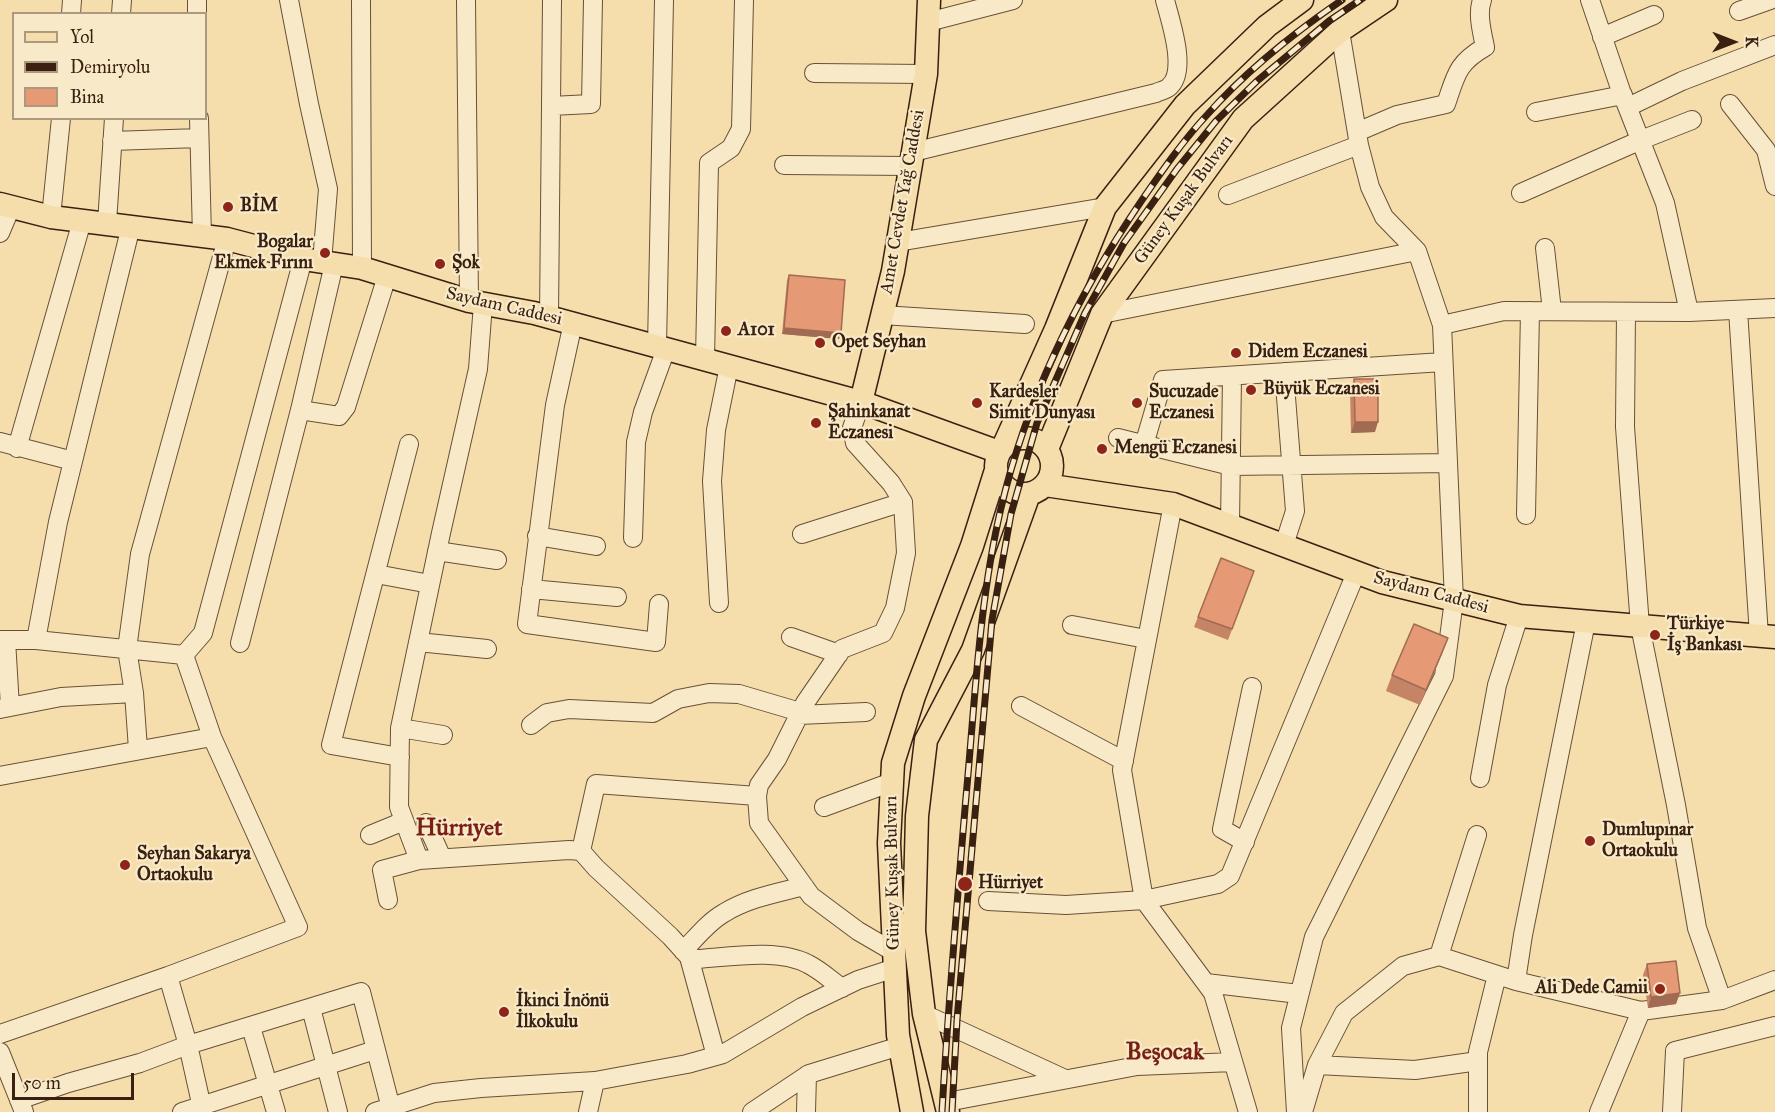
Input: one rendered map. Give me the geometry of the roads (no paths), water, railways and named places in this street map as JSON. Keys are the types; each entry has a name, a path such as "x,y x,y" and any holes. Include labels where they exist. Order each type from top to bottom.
{"main road":[{"name":"Güney Kuşak Bulvarı","path":"912,1112 900,1046 889,843 893,763 914,696 972,546 1000,456 1056,329 1105,207 1185,105 1267,26 1302,0"},
{"name":"Güney Kuşak Bulvarı","path":"1049,453 1102,314 1243,120 1340,31 1386,0"},
{"name":"Amet Cevdet Yağ Caddesi","path":"861,402 898,242 926,74 928,11"},
{"name":"Saydam Caddesi","path":"6,206 51,217 202,237 227,238 320,262 362,268 476,303 573,323 861,402 1000,456"},
{"path":"1049,453 1050,477 1037,489 1011,491 1004,486 1000,456 1012,440 1022,437 1040,442 1049,453 1099,493"},
{"name":"Saydam Caddesi","path":"1037,489 1099,493 1173,504 1382,582 1519,616 1767,636"},
{"name":"Güney Kuşak Bulvarı","path":"947,1107 924,1014 914,931 917,816 926,740 973,650 1037,489"}],"street":[{"path":"240,643 300,410 328,189 289,0"},
{"path":"361,0 362,268"},
{"path":"419,860 399,807 400,728 478,369 466,0"},
{"path":"549,317 552,0"},
{"path":"551,106 591,104 592,0"},
{"path":"633,538 636,442 662,347 664,0"},
{"path":"705,359 709,162 731,148 741,129 744,0"},
{"path":"928,11 1013,0"},
{"path":"784,165 912,159 1156,93 1170,87 1177,75 1177,47 1165,0"},
{"path":"1228,195 1358,138 1396,115 1446,104 1458,70 1469,56 1485,47 1480,20 1482,0"},
{"path":"1590,0 1625,101 1665,203 1689,312"},
{"path":"1738,11 1770,0"},
{"path":"1602,37 1654,15"},
{"path":"1296,1112 1291,1028 1314,937 1444,676 1454,600 1442,325 1417,250 1384,218 1370,187 1358,138 1340,31"},
{"path":"1536,112 1625,101 1775,45"},
{"path":"814,73 926,74"},
{"path":"1730,104 1766,150 1775,186"},
{"path":"51,217 61,120"},
{"path":"106,223 114,120"},
{"path":"199,120 202,237"},
{"path":"1521,192 1692,120"},
{"path":"112,141 200,138"},
{"path":"0,233 6,206"},
{"path":"898,242 1105,207"},
{"path":"73,461 9,445 82,221"},
{"path":"36,640 58,522 132,226"},
{"path":"138,749 134,693 127,649 140,554 227,238"},
{"path":"1545,248 1552,311"},
{"path":"1102,314 1417,250"},
{"path":"184,655 203,633 320,262"},
{"path":"300,410 339,416 346,406 387,276"},
{"path":"1442,325 1504,311 1689,312 1775,308"},
{"path":"1738,310 1767,636"},
{"path":"1526,515 1530,311"},
{"path":"1626,312 1625,427 1640,626 1674,794 1697,928 1722,1000"},
{"path":"882,315 1025,324"},
{"path":"573,323 555,405 527,624 656,642 659,604"},
{"path":"1144,445 1163,380 1443,362"},
{"path":"719,603 712,482 716,430 729,366"},
{"path":"1284,372 1295,512 1284,545"},
{"path":"1230,525 1232,376"},
{"path":"0,1052 22,1106 68,1083 140,1063 188,1045 361,992 386,1110 434,1093 595,1081 687,1064 723,1054 802,1007 895,960 811,896 759,824 757,796 759,785 777,759 799,714 842,649 883,633 895,608 906,553 903,502 891,483 855,443 852,428 861,402"},
{"path":"1118,438 1231,466 1448,463"},
{"path":"400,757 331,745 409,444"},
{"path":"801,534 903,502"},
{"path":"1173,504 1122,770 1144,900 1213,993 1248,1112"},
{"path":"537,536 596,546"},
{"path":"437,551 497,560"},
{"path":"988,902 1066,905 1144,900 1218,884 1230,876 1356,573"},
{"path":"376,574 430,584"},
{"path":"531,590 617,597"},
{"path":"1480,778 1497,685 1519,616"},
{"path":"1516,981 1523,935 1586,622"},
{"path":"1072,625 1146,639"},
{"path":"791,637 839,654"},
{"path":"134,693 61,698 5,708 3,640 36,640 184,655"},
{"path":"418,642 487,649"},
{"path":"0,1034 168,976 298,927 212,737 184,655"},
{"path":"1245,842 1222,829 1252,687"},
{"path":"531,726 547,713 569,709 653,713 678,699 709,693 739,694 799,714 866,712"},
{"path":"1021,706 1124,761"},
{"path":"400,728 443,735"},
{"path":"0,776 212,737"},
{"path":"824,807 892,782"},
{"path":"581,851 597,784 757,796"},
{"path":"370,835 404,821"},
{"path":"426,824 442,858"},
{"path":"1439,956 1478,835"},
{"path":"388,900 382,870 419,860 581,851 686,954 697,959 761,955 788,957 807,963 842,988"},
{"path":"686,954 705,928 724,913 753,899 804,886"},
{"path":"686,954 716,1056"},
{"path":"1303,1112 1317,1065 1344,1012 1403,966 1439,956 1516,981 1641,1011 1722,1000 1775,980"},
{"path":"1478,1112 1478,1052 1497,975"},
{"path":"168,976 188,1045 202,1109"},
{"path":"1206,983 1299,994"},
{"path":"311,1008 338,1112"},
{"path":"1599,1112 1641,1011"},
{"path":"924,1014 1065,1079"},
{"path":"1672,1112 1675,1051 1775,1026"},
{"path":"251,1027 276,1112"},
{"path":"752,1112 807,1075 900,1046"},
{"path":"182,1112 202,1109 268,1084 375,1050"},
{"path":"1317,1065 1415,1070 1478,1061"},
{"path":"947,1107 1065,1079 1137,1066 1233,1062"},
{"path":"806,1112 807,1075"},
{"path":"588,1112 595,1081"}],"railway":[{"path":"942,1112 956,915 983,615 1001,508 1025,426 1040,387 1076,309 1119,236 1172,157 1197,126 1253,69 1288,39 1342,0"},
{"path":"952,1112 957,1020 992,620 1011,514 1037,423 1085,313 1124,243 1177,169 1216,121 1257,81 1329,21 1360,0"}],"place":[{"name":"BİM","path":"228,207"},
{"name":"Bogalar Ekmek Fırını","path":"325,253"},
{"name":"Şok","path":"440,264"},
{"name":"A101","path":"726,331"},
{"name":"Opet Seyhan","path":"820,343"},
{"name":"Didem Eczanesi","path":"1236,353"},
{"name":"Büyük Eczanesi","path":"1251,390"},
{"name":"Kardesler Simit Dunyası","path":"977,403"},
{"name":"Sucuzade Eczanesi","path":"1137,403"},
{"name":"Şahinkanat Eczanesi","path":"816,423"},
{"name":"Mengü Eczanesi","path":"1102,449"},
{"name":"Türkiye İş Bankası","path":"1655,635"},
{"name":"Dumlupınar Ortaokulu","path":"1590,841"},
{"name":"Seyhan Sakarya Ortaokulu","path":"125,865"},
{"name":"Hürriyet","path":"965,884"},
{"name":"Ali Dede Camii","path":"1660,989"},
{"name":"İkinci İnönü İlkokulu","path":"504,1012"}],"district":[{"name":"Hürriyet","path":"459,829"},
{"name":"Beşocak","path":"1165,1053"}]}
